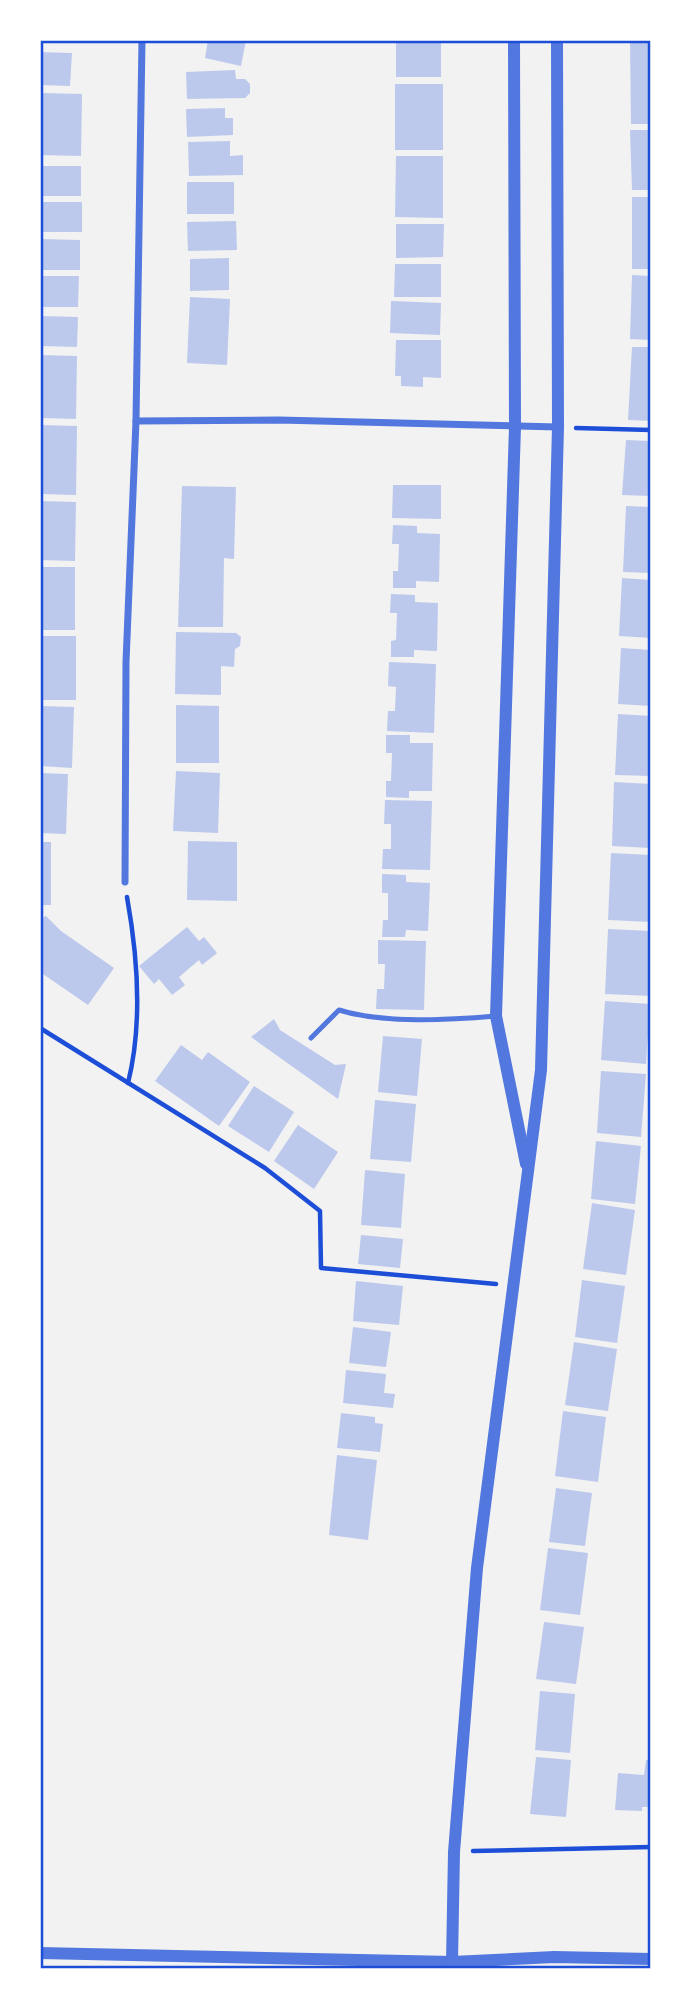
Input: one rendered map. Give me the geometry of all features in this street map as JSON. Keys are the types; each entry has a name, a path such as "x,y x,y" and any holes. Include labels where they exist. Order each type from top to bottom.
{"street":[{"path":"125,882 126,662 136,421 142,40"},
{"path":"514,40 515,427 496,1016 529,1178"},
{"path":"452,1962 454,1852 477,1568 541,1070 558,428 557,40"},
{"path":"136,421 279,420 558,428"},
{"path":"40,1952 312,1964 554,1957 651,1959"}],"lane":[{"path":"311,1038 339,1010 357,1015 440,1021 496,1016"}],"path":[{"path":"558,428 651,429"},
{"path":"125,882 133,928 138,1000 136,1053 128,1083"},
{"path":"40,1028 265,1168 320,1211 321,1268 514,1285"},
{"path":"454,1852 651,1847"}],"building":[{"path":"208,40 246,40 241,66 205,58"},
{"path":"396,40 441,40 441,77 396,77"},
{"path":"630,40 651,40 651,124 631,124"},
{"path":"40,52 72,53 70,86 40,85"},
{"path":"235,70 236,79 245,79 250,84 250,93 245,98 187,99 186,72"},
{"path":"395,84 443,84 443,150 395,150"},
{"path":"43,93 82,94 81,156 40,155"},
{"path":"225,108 225,118 233,118 233,135 187,137 186,109"},
{"path":"630,130 651,130 651,190 632,190"},
{"path":"230,141 230,156 243,155 243,175 189,176 188,142"},
{"path":"396,156 443,156 443,218 395,217"},
{"path":"40,166 81,166 81,196 40,196"},
{"path":"187,182 234,182 234,214 187,214"},
{"path":"632,197 651,197 651,269 632,269"},
{"path":"40,202 82,202 82,232 40,232"},
{"path":"236,221 237,250 188,251 187,222"},
{"path":"396,224 444,224 443,257 396,258"},
{"path":"40,239 80,240 80,270 40,270"},
{"path":"229,258 229,290 190,291 190,259"},
{"path":"395,264 441,264 441,297 394,297"},
{"path":"632,275 651,276 651,340 630,339"},
{"path":"40,276 79,276 78,307 40,307"},
{"path":"190,297 230,299 227,365 187,363"},
{"path":"391,301 441,303 440,335 390,333"},
{"path":"40,316 78,317 77,347 40,346"},
{"path":"396,340 441,340 441,378 423,377 423,387 401,386 401,376 395,376"},
{"path":"632,347 651,347 651,421 628,420"},
{"path":"40,355 77,356 76,419 40,418"},
{"path":"40,425 77,426 76,495 40,494"},
{"path":"626,440 651,441 651,496 622,495"},
{"path":"393,485 441,485 441,519 392,518"},
{"path":"182,486 236,487 234,559 224,558 223,627 178,627"},
{"path":"40,501 76,502 75,561 40,560"},
{"path":"626,506 651,507 651,573 623,572"},
{"path":"393,525 417,526 417,533 440,534 439,582 416,581 416,588 393,588 393,571 398,571 399,544 392,544"},
{"path":"40,567 75,567 75,630 40,630"},
{"path":"622,578 651,580 651,638 619,636"},
{"path":"391,594 415,595 415,602 438,603 437,651 414,650 414,657 391,657 391,641 396,640 397,613 390,613"},
{"path":"176,632 236,633 241,637 240,646 235,649 234,667 221,666 221,695 175,694"},
{"path":"40,636 76,636 76,700 40,700"},
{"path":"621,648 651,650 651,706 618,704"},
{"path":"389,662 436,664 434,733 387,731 388,711 395,711 396,687 388,686"},
{"path":"176,705 219,706 219,763 176,763"},
{"path":"40,706 74,707 72,768 40,766"},
{"path":"618,714 651,716 651,776 615,775"},
{"path":"386,735 410,735 410,743 433,743 432,791 409,791 409,798 386,797 386,781 391,781 392,753 386,753"},
{"path":"176,771 220,773 218,833 173,831"},
{"path":"40,773 68,774 66,834 40,833"},
{"path":"614,782 651,784 651,848 612,846"},
{"path":"385,800 432,801 430,870 382,869 383,849 391,849 391,824 384,824"},
{"path":"188,841 237,842 237,901 187,900"},
{"path":"40,842 51,842 51,905 40,905"},
{"path":"611,853 651,855 651,922 608,920"},
{"path":"382,874 406,875 406,882 430,883 428,931 406,930 405,937 382,937 383,920 388,920 388,893 382,893"},
{"path":"46,916 61,931 114,968 88,1005 40,972 40,919"},
{"path":"187,927 199,941 204,937 217,953 202,965 199,960 179,977 185,985 172,995 159,979 154,984 139,966"},
{"path":"608,929 651,931 651,996 605,994"},
{"path":"378,940 426,941 424,1010 376,1009 377,989 384,989 385,964 378,964"},
{"path":"605,1001 650,1004 646,1064 601,1060"},
{"path":"274,1019 280,1030 335,1065 346,1064 338,1099 251,1037"},
{"path":"383,1036 422,1039 417,1096 378,1092"},
{"path":"181,1045 202,1060 208,1052 250,1082 219,1126 155,1081"},
{"path":"601,1071 646,1074 641,1137 597,1133"},
{"path":"254,1086 294,1112 269,1152 228,1126"},
{"path":"375,1100 416,1104 411,1162 370,1159"},
{"path":"298,1125 338,1152 314,1189 274,1161"},
{"path":"596,1141 641,1146 635,1204 591,1199"},
{"path":"365,1170 405,1174 401,1228 361,1225"},
{"path":"592,1203 635,1210 626,1275 583,1269"},
{"path":"361,1235 403,1239 400,1268 358,1264"},
{"path":"582,1280 625,1286 617,1343 575,1337"},
{"path":"356,1281 403,1286 399,1325 353,1321"},
{"path":"353,1327 391,1332 386,1367 349,1363"},
{"path":"574,1342 617,1349 608,1411 565,1405"},
{"path":"346,1370 386,1374 384,1393 395,1394 393,1408 343,1403"},
{"path":"563,1411 606,1417 598,1482 555,1476"},
{"path":"341,1413 375,1417 375,1423 383,1424 380,1452 337,1448"},
{"path":"337,1455 377,1460 368,1540 329,1535"},
{"path":"556,1488 592,1493 585,1546 549,1542"},
{"path":"548,1548 588,1553 580,1615 540,1610"},
{"path":"544,1622 584,1627 576,1684 536,1679"},
{"path":"540,1691 575,1694 570,1753 535,1750"},
{"path":"536,1757 571,1760 566,1817 530,1814"},
{"path":"646,1760 651,1760 651,1807 642,1807 642,1811 615,1810 618,1773 644,1775"}]}
